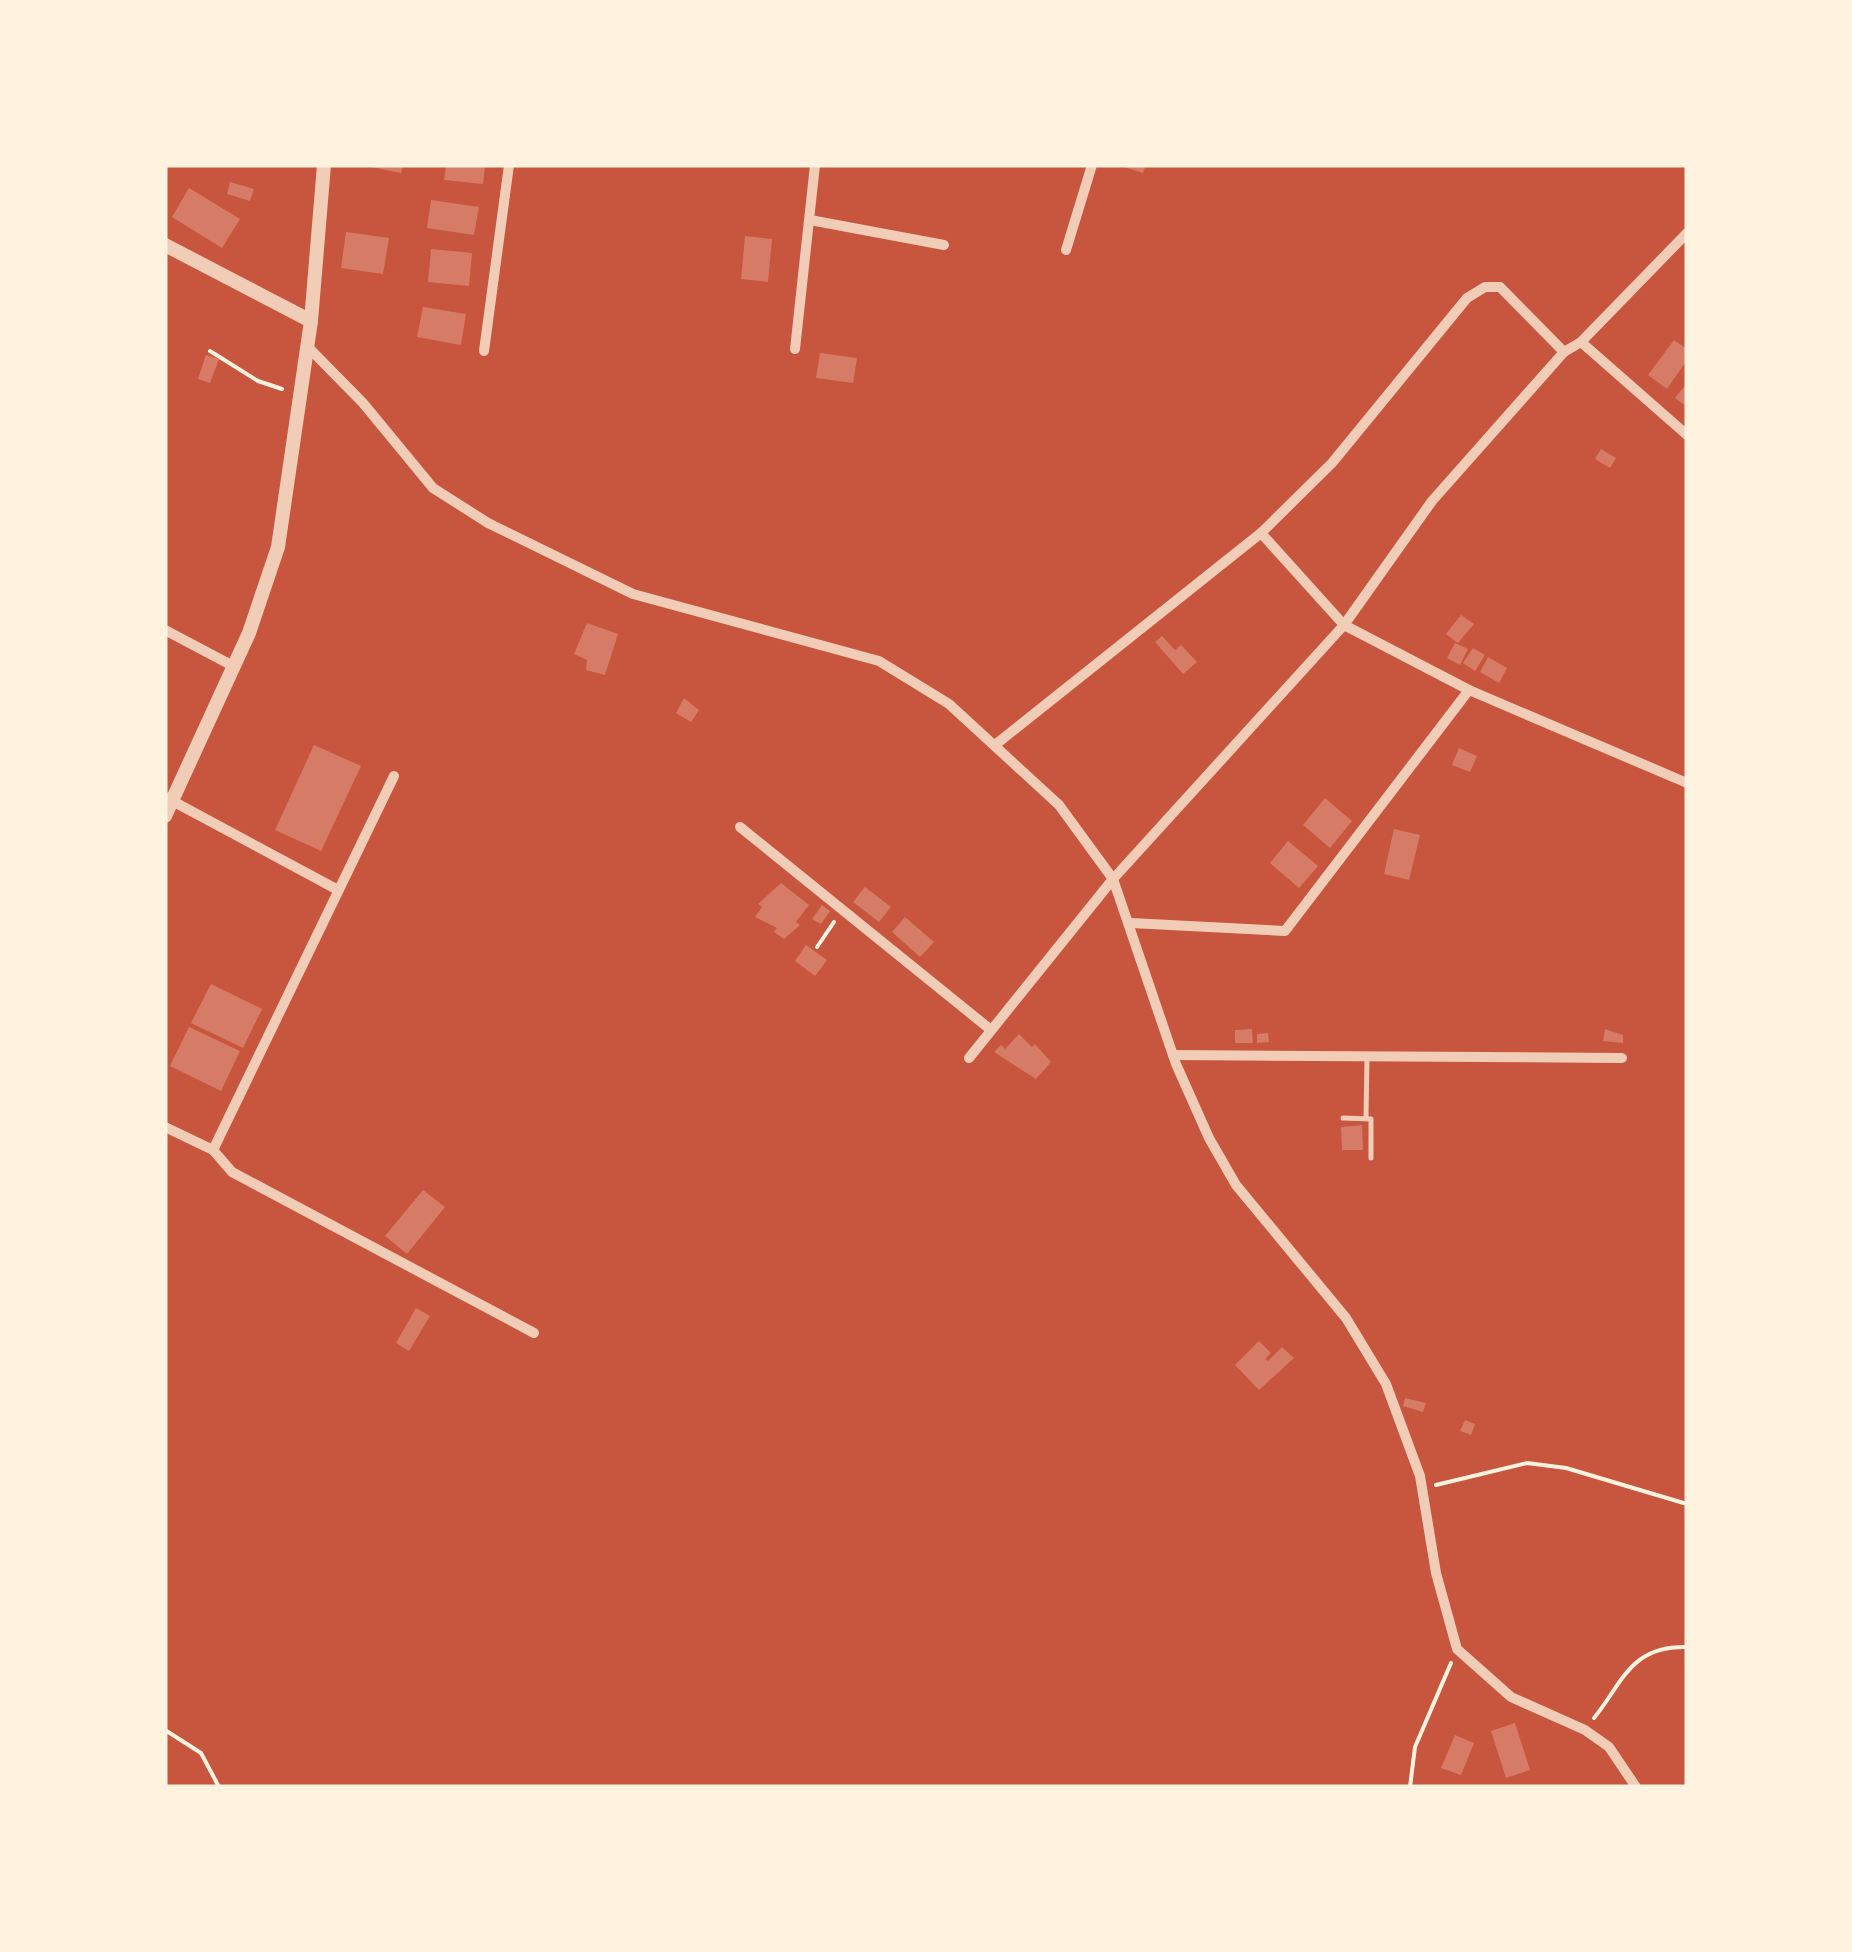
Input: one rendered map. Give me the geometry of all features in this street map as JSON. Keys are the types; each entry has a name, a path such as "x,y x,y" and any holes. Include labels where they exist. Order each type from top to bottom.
{"street":[{"path":"165,816 169,798 234,666 278,547 307,346 324,165"},
{"path":"484,351 509,165"},
{"path":"795,349 815,165"},
{"path":"1066,250 1092,165"},
{"path":"810,220 944,245"},
{"path":"969,1058 1113,879 1344,625 1432,501 1564,352 1581,342 1687,232"},
{"path":"165,246 310,321"},
{"path":"995,745 1262,533 1332,464 1467,298 1486,287 1500,287 1564,352"},
{"path":"1581,342 1687,434"},
{"path":"307,346 363,403 433,488 488,522 633,594 714,620 799,636 879,661 949,704 1058,805 1113,879 1173,1055 1209,1138 1236,1184 1346,1318 1386,1384 1422,1488 1436,1573 1456,1649 1511,1698 1585,1730 1609,1747 1636,1787"},
{"path":"1262,533 1344,625 1470,690 1687,784"},
{"path":"165,630 234,666"},
{"path":"1131,923 1285,931 1470,690"},
{"path":"213,1150 394,776"},
{"path":"169,798 338,890"},
{"path":"740,828 991,1030"},
{"path":"1173,1055 1622,1058"},
{"path":"165,1127 213,1150 232,1172 534,1332"}],"lane":[{"path":"1366,1119 1367,1056"},
{"path":"1342,1118 1371,1120 1371,1158"}],"path":[{"path":"210,351 258,381 282,388"},
{"path":"817,947 843,910"},
{"path":"1422,1488 1527,1464 1566,1468 1687,1504"},
{"path":"1585,1730 1629,1665 1666,1646 1687,1647"},
{"path":"1410,1787 1415,1746 1456,1649"},
{"path":"165,1730 201,1753 219,1787"}],"building":[{"path":"361,165 403,165 401,173"},
{"path":"446,165 485,165 483,184 444,180"},
{"path":"1118,165 1146,165 1143,173"},
{"path":"230,182 254,189 250,201 227,194"},
{"path":"189,188 240,219 222,248 172,217"},
{"path":"431,200 479,207 474,235 427,228"},
{"path":"346,232 389,238 383,274 341,268"},
{"path":"745,236 772,239 768,282 741,279"},
{"path":"431,249 472,253 469,286 428,282"},
{"path":"423,307 466,314 461,345 417,337"},
{"path":"1674,340 1687,349 1687,360 1667,389 1648,375"},
{"path":"820,353 857,358 853,383 816,378"},
{"path":"206,355 219,359 210,383 198,379"},
{"path":"1687,383 1687,407 1675,398"},
{"path":"1601,449 1616,458 1610,468 1595,459"},
{"path":"1461,615 1474,624 1458,643 1446,634"},
{"path":"587,623 618,634 605,675 586,670 587,660 574,654"},
{"path":"1162,636 1175,650 1181,645 1197,662 1183,674 1155,642"},
{"path":"1455,643 1468,649 1460,665 1447,658"},
{"path":"1473,648 1485,655 1475,671 1463,663"},
{"path":"1488,657 1507,668 1499,683 1480,672"},
{"path":"684,698 699,710 691,722 676,713"},
{"path":"314,745 361,766 321,851 275,830"},
{"path":"1459,748 1477,756 1470,772 1452,765"},
{"path":"1325,798 1352,821 1330,848 1303,825"},
{"path":"1394,829 1420,835 1409,880 1384,874"},
{"path":"1288,841 1318,866 1299,888 1270,863"},
{"path":"781,883 809,905 796,922 800,925 784,939 774,932 777,928 755,917 762,907 758,904"},
{"path":"865,887 891,907 879,922 853,902"},
{"path":"822,905 830,911 821,924 812,919"},
{"path":"905,917 934,942 920,957 892,932"},
{"path":"806,945 827,960 815,976 795,961"},
{"path":"211,984 262,1009 243,1048 191,1023"},
{"path":"189,1027 240,1051 221,1091 170,1066"},
{"path":"1252,1029 1253,1043 1235,1043 1235,1030"},
{"path":"1605,1029 1623,1035 1623,1043 1603,1041"},
{"path":"1268,1033 1269,1042 1257,1043 1257,1034"},
{"path":"1019,1034 1032,1047 1035,1044 1051,1062 1036,1079 994,1052 1001,1045 1005,1049"},
{"path":"1362,1125 1363,1150 1342,1150 1341,1127"},
{"path":"423,1190 445,1207 407,1254 385,1236"},
{"path":"416,1308 430,1316 409,1351 396,1343"},
{"path":"1259,1341 1271,1353 1265,1359 1268,1361 1282,1347 1294,1358 1259,1390 1235,1365"},
{"path":"1405,1398 1426,1403 1423,1412 1403,1406"},
{"path":"1465,1420 1475,1424 1471,1435 1460,1431"},
{"path":"1515,1723 1530,1770 1506,1778 1491,1731"},
{"path":"1455,1735 1474,1743 1461,1775 1441,1768"}]}
